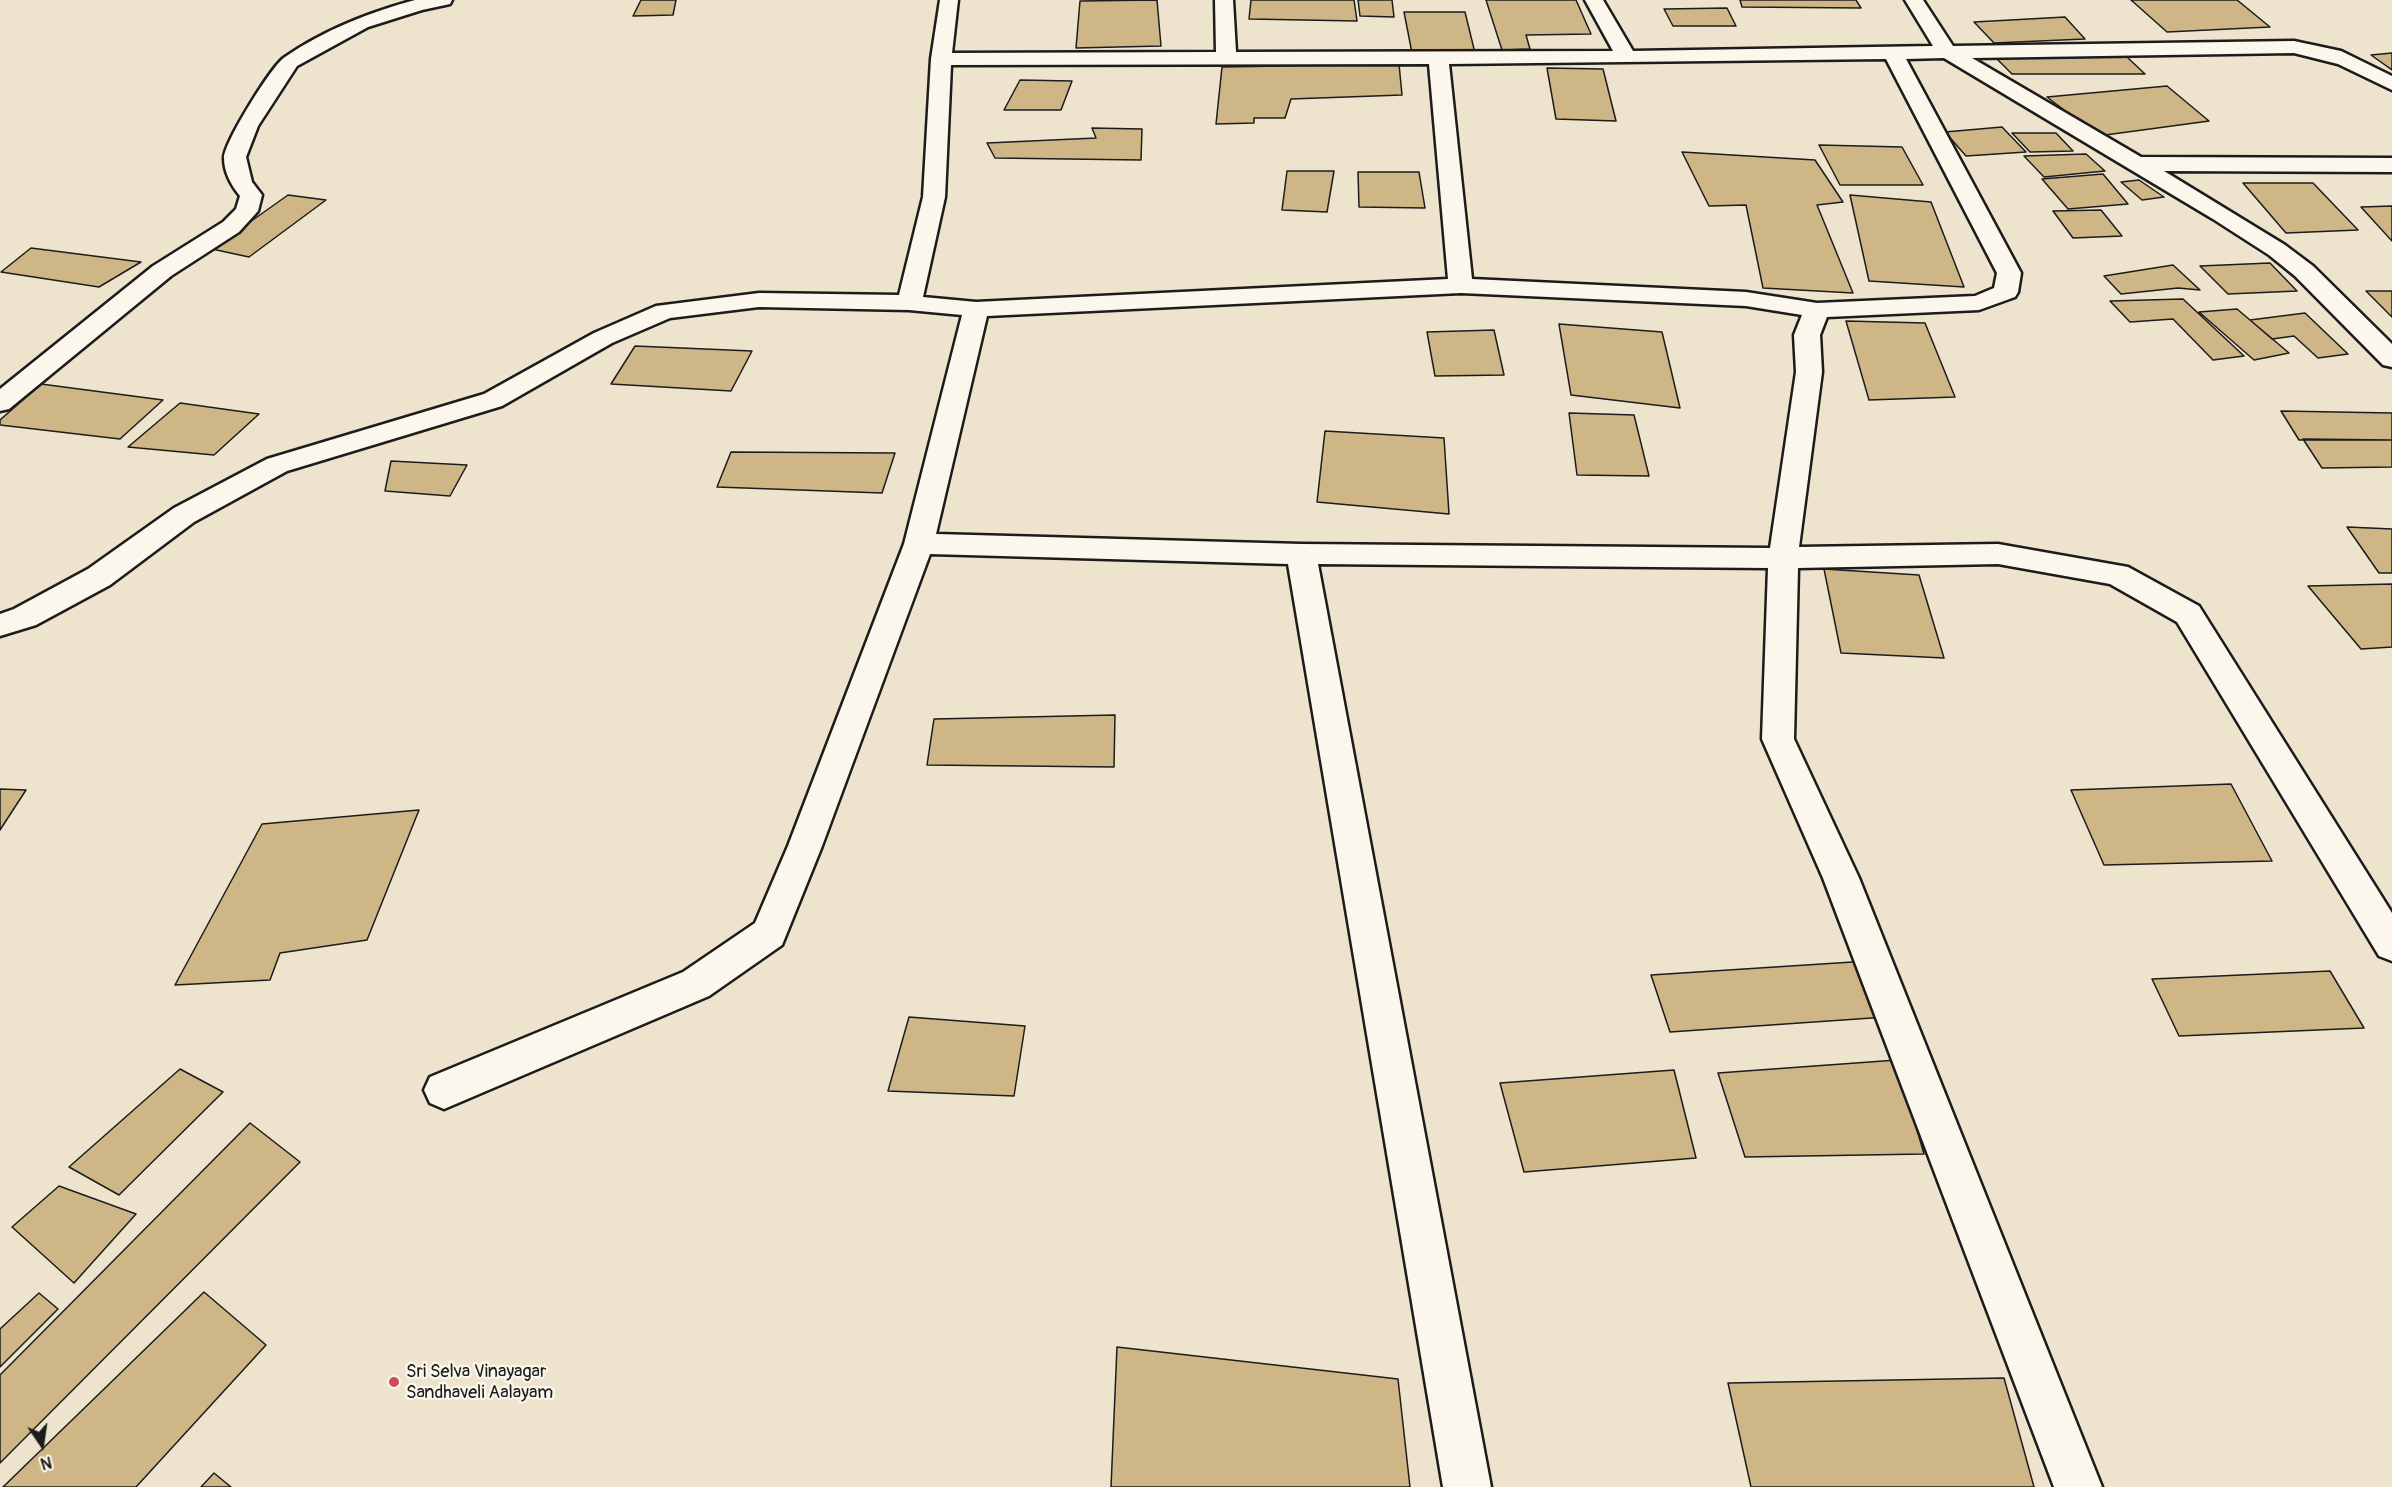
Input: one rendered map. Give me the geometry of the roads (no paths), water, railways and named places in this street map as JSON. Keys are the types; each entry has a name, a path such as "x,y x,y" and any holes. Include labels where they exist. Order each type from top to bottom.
{"street":[{"path":"0,403 162,271 231,227 247,211 252,195 241,183 235,157 247,126 290,62 361,23 418,5 443,0"},
{"path":"909,303 934,197 941,59 949,0"},
{"path":"1224,0 1226,58"},
{"path":"1594,0 1626,57"},
{"path":"1914,0 1946,51 2133,164 2221,214 2277,250 2304,271 2392,359"},
{"path":"941,59 1626,57 2294,48 2322,50 2350,60 2392,84"},
{"path":"0,625 25,617 99,577 184,515 277,465 493,400 603,338 665,310 759,300 909,303 976,309 1461,286 1746,299 1817,310 1979,303 2006,292 2009,273 1892,52"},
{"path":"1438,57 1461,286"},
{"path":"2133,164 2392,165"},
{"path":"444,1090 696,984 769,934 805,846 919,544 976,309"},
{"path":"1817,310 1807,335 1809,372 1783,558 1778,739 1841,878 2078,1487"},
{"path":"919,544 1301,554 1783,558 1998,554 2117,574 2188,614 2392,945"},
{"path":"1301,554 1467,1487"}],"place":[{"name":"Sri Selva Vinayagar Sandhaveli Aalayam","path":"394,1382"}]}
